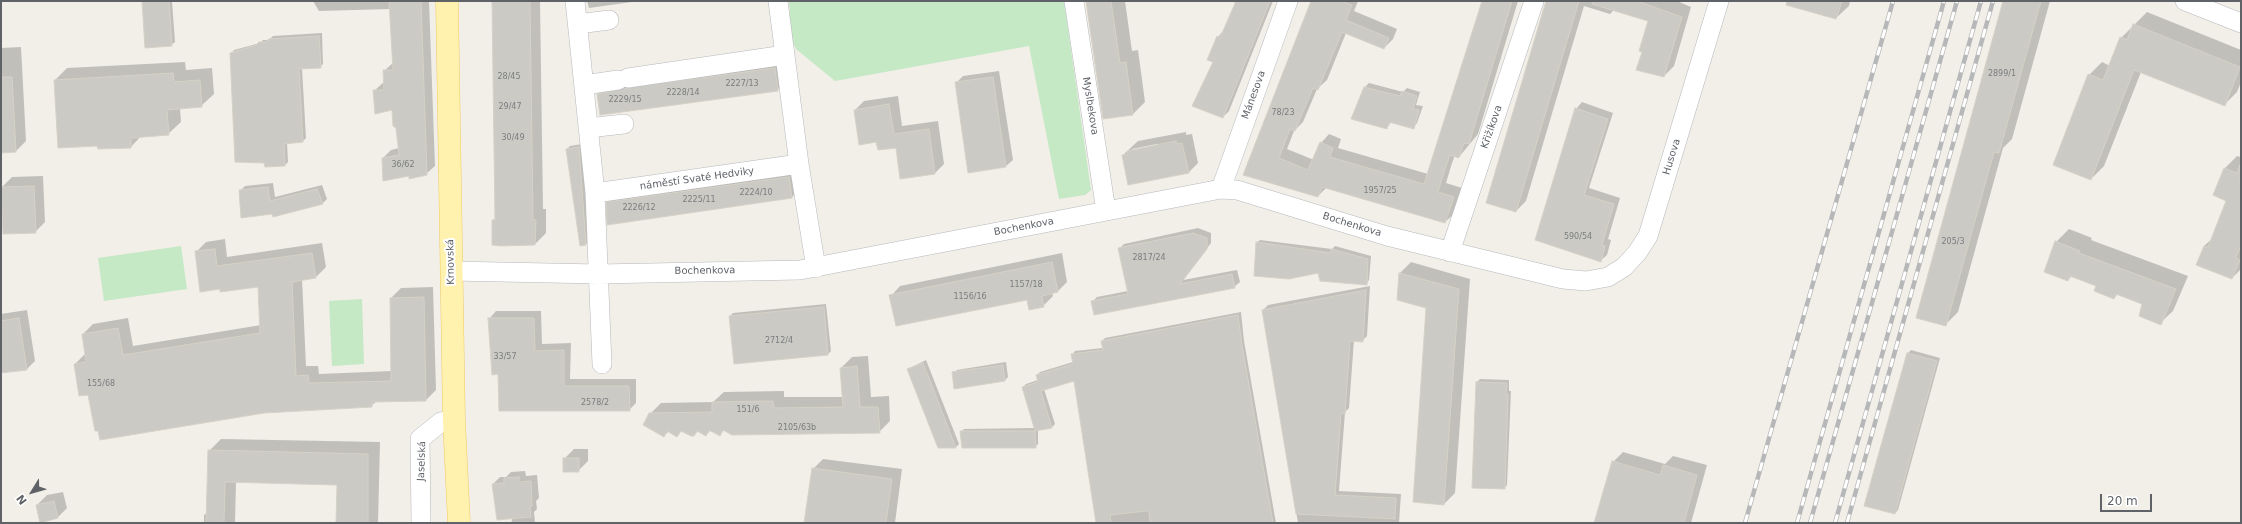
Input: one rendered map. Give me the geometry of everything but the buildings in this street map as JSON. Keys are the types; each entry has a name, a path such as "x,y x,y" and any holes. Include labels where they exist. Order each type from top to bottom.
{"main road":[{"name":"Krnovská","path":"447,1 454,420 459,523"}],"street":[{"path":"575,1 595,193 602,364"},
{"path":"778,1 799,164 816,268"},
{"name":"Myslbekova","path":"1074,1 1106,210"},
{"name":"Mánesova","path":"1221,189 1288,1"},
{"name":"Křižíkova","path":"1450,252 1534,1"},
{"path":"2185,1 2241,23"},
{"name":"Husova","path":"1586,281 1608,277 1624,267 1637,253 1648,236 1716,2"},
{"path":"578,24 609,20"},
{"path":"584,84 785,55"},
{"path":"588,128 624,124"},
{"name":"náměstí Svaté Hedviky","path":"595,193 799,164"},
{"name":"Bochenkova","path":"451,271 599,274 816,268 1106,210 1221,189 1237,190 1387,236 1450,252 1563,279 1586,281"},
{"name":"Jaselská","path":"421,523 420,439 441,422 454,420"}],"green space":[{"path":"789,1 1064,1 1091,190 1085,195 1059,199 1029,46 835,81 796,49 780,14 790,13"},
{"path":"181,246 187,289 104,301 98,258"},
{"path":"362,299 364,364 332,366 329,301"}],"railway":[{"path":"1745,523 1893,1"},
{"path":"1797,523 1944,1"},
{"path":"1810,523 1957,1"},
{"path":"1835,523 1981,1"},
{"path":"1847,523 1993,1"}]}
